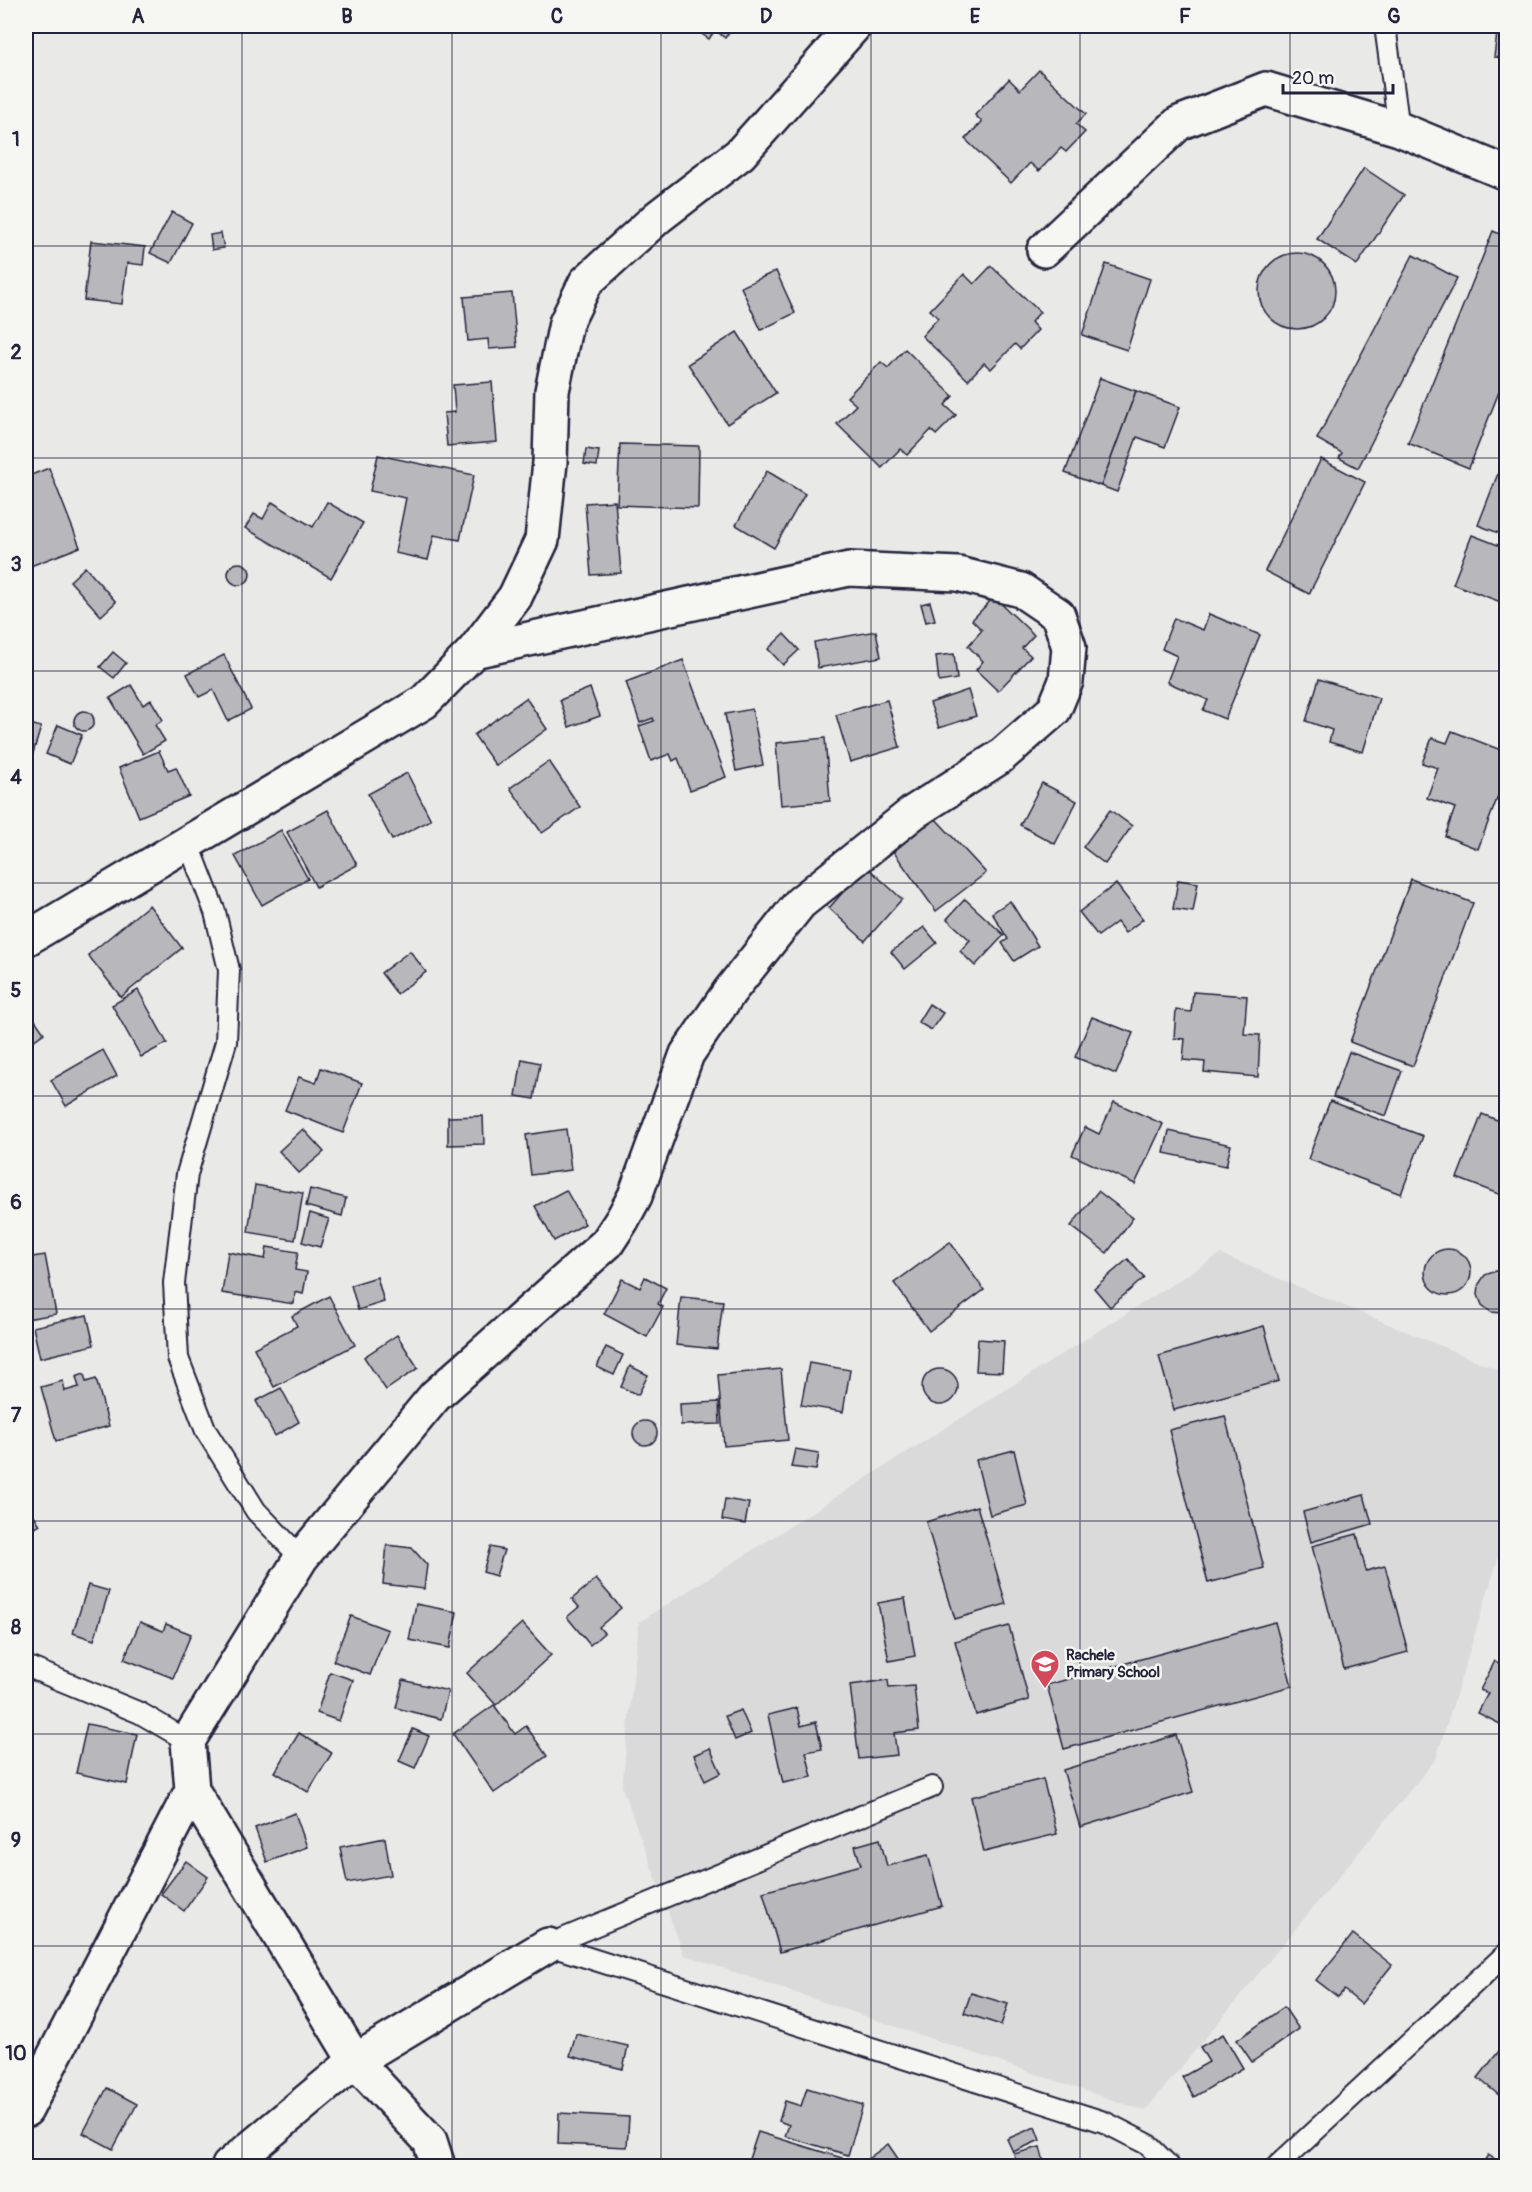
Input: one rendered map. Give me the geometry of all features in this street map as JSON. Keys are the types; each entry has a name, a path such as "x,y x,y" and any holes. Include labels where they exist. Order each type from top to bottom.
{"street":[{"path":"26,939 424,702 474,651 515,597 542,540 550,462 552,391 566,323 586,282 658,217 740,154 854,26"},
{"path":"1044,250 1179,123 1266,89 1399,129 1506,173"},
{"path":"438,2166 430,2141 355,2061 192,1790 188,1741 301,1558 435,1396 607,1243 635,1196 687,1054 730,991 800,903 914,812 1000,758 1054,710 1066,681 1069,647 1058,615 1021,590 958,574 849,569 474,651"},
{"path":"26,2110 192,1790"},
{"path":"229,2166 355,2061 548,1945"}],"lane":[{"path":"1385,26 1399,129"},
{"path":"188,842 215,912 229,970 226,1042 187,1174 174,1283 178,1358 206,1431 256,1511 301,1558"},
{"path":"26,1666 140,1713 188,1741"},
{"path":"548,1945 932,1787"},
{"path":"548,1945 1104,2122 1147,2144 1168,2166"},
{"path":"1277,2166 1506,1954"}],"shaded area":[{"name":"Rachele Primary School","path":"1220,1254 1506,1373 1506,1533 1436,1759 1145,2111 684,1955 622,1787 639,1622"}],"building":[{"path":"690,26 734,26 725,38 715,30 709,39"},
{"path":"1498,26 1506,26 1506,58 1494,57"},
{"path":"1039,70 1086,114 1076,124 1085,132 1066,152 1061,148 1039,171 1030,163 1011,183 965,139 982,122 975,115 1009,79 1020,90"},
{"path":"1364,168 1404,195 1357,265 1317,239"},
{"path":"172,212 192,223 171,263 150,253"},
{"path":"1493,231 1506,237 1506,374 1469,468 1408,443"},
{"path":"221,233 224,248 212,250 210,235"},
{"path":"91,241 145,247 143,265 127,263 122,304 84,300"},
{"path":"1305,253 1318,259 1329,270 1335,283 1333,306 1318,323 1305,329 1289,329 1276,323 1261,306 1259,283 1265,270 1282,255"},
{"path":"1413,255 1457,278 1358,468 1339,458 1342,453 1317,439"},
{"path":"1106,264 1150,279 1127,350 1082,335"},
{"path":"991,266 1040,312 1031,322 1038,330 1020,349 1015,344 991,369 984,363 968,380 922,336 938,318 930,310 964,274 974,284"},
{"path":"776,271 795,313 761,330 741,287"},
{"path":"512,293 517,347 489,349 488,339 468,341 464,297"},
{"path":"737,332 776,393 727,424 688,364"},
{"path":"905,349 953,396 945,405 956,415 936,435 931,430 907,455 900,449 882,468 837,424 856,405 847,397 881,362 888,368"},
{"path":"1100,378 1136,391 1101,486 1065,473"},
{"path":"492,382 497,442 447,446 444,413 455,412 453,385"},
{"path":"1136,391 1180,407 1165,447 1137,437 1117,492 1101,486"},
{"path":"620,444 699,446 698,508 617,505"},
{"path":"586,449 599,451 597,466 584,464"},
{"path":"1506,453 1506,536 1478,525"},
{"path":"378,455 474,475 460,540 434,535 428,560 395,553 406,498 370,491"},
{"path":"1321,459 1365,482 1309,594 1265,571"},
{"path":"49,468 80,547 28,567 26,560 26,477"},
{"path":"767,471 805,494 774,548 736,525"},
{"path":"615,501 621,573 591,575 585,503"},
{"path":"272,502 313,527 327,502 363,523 331,578 245,528 254,514 263,519"},
{"path":"1472,535 1506,548 1506,604 1453,584"},
{"path":"239,563 247,566 250,574 247,582 239,585 231,582 228,574 231,566"},
{"path":"85,567 116,602 101,616 70,581"},
{"path":"994,597 1034,635 1022,648 1031,656 998,691 976,670 983,661 968,646 982,630 972,620"},
{"path":"930,602 935,620 926,622 921,604"},
{"path":"1209,614 1260,635 1225,719 1203,710 1208,700 1167,682 1177,656 1162,649 1174,618 1203,630"},
{"path":"876,631 881,657 818,668 814,642"},
{"path":"784,634 799,650 783,665 768,649"},
{"path":"113,652 126,663 114,678 100,667"},
{"path":"954,654 957,679 939,682 936,656"},
{"path":"224,655 251,709 228,721 213,690 199,697 187,674"},
{"path":"683,660 726,777 690,790 678,758 673,761 670,754 651,761 639,726 654,721 653,718 640,723 626,682"},
{"path":"1319,679 1379,698 1363,752 1329,742 1332,730 1306,721"},
{"path":"131,685 143,705 151,700 163,720 155,725 165,741 143,754 110,698"},
{"path":"590,688 600,716 569,727 560,700"},
{"path":"968,690 976,716 939,728 930,703"},
{"path":"526,698 547,729 496,766 474,735"},
{"path":"887,700 900,747 850,762 836,715"},
{"path":"752,709 763,765 736,771 725,714"},
{"path":"80,711 88,711 94,717 94,725 88,731 80,731 74,725 74,717"},
{"path":"26,723 41,727 26,776"},
{"path":"58,725 82,735 70,764 46,754"},
{"path":"1452,731 1506,752 1506,775 1478,849 1445,836 1455,808 1427,798 1438,768 1422,763 1432,738 1447,743"},
{"path":"825,738 830,801 781,805 776,743"},
{"path":"159,751 168,770 176,767 189,796 139,817 119,768"},
{"path":"549,761 580,807 542,833 510,788"},
{"path":"407,773 431,820 392,840 368,794"},
{"path":"1042,783 1077,801 1055,844 1020,825"},
{"path":"328,810 357,865 316,887 287,832"},
{"path":"1110,810 1132,826 1105,864 1083,847"},
{"path":"933,816 986,873 936,911 890,847"},
{"path":"281,830 308,879 262,905 235,856"},
{"path":"866,866 902,899 865,941 829,908"},
{"path":"1411,879 1473,903 1413,1066 1350,1042"},
{"path":"1178,880 1198,883 1193,912 1173,909"},
{"path":"1116,884 1143,919 1125,933 1117,922 1098,936 1079,912"},
{"path":"965,899 1004,935 975,966 960,951 970,940 947,919"},
{"path":"1010,901 1038,946 1014,961 1002,943 1008,939 992,913"},
{"path":"149,905 182,948 121,997 88,955"},
{"path":"924,927 937,943 905,969 891,952"},
{"path":"410,951 426,972 397,994 381,973"},
{"path":"138,990 167,1043 141,1057 112,1005"},
{"path":"1193,992 1247,996 1244,1034 1260,1035 1258,1077 1204,1072 1205,1062 1183,1060 1185,1039 1174,1038 1176,1010 1191,1012"},
{"path":"929,1004 943,1013 931,1030 918,1022"},
{"path":"26,1007 44,1033 26,1046"},
{"path":"1092,1017 1133,1033 1116,1074 1075,1057"},
{"path":"103,1050 117,1076 66,1106 51,1080"},
{"path":"1349,1052 1402,1071 1386,1116 1333,1097"},
{"path":"522,1059 540,1063 534,1099 516,1096"},
{"path":"321,1068 362,1083 343,1133 285,1110 299,1077 316,1083"},
{"path":"1330,1101 1423,1136 1401,1194 1308,1159"},
{"path":"1114,1102 1163,1124 1135,1184 1072,1155 1085,1127 1099,1134"},
{"path":"1506,1112 1506,1197 1457,1178 1482,1114 1502,1122"},
{"path":"483,1116 484,1144 448,1145 448,1117"},
{"path":"303,1129 324,1152 299,1173 279,1151"},
{"path":"566,1129 571,1170 531,1175 526,1135"},
{"path":"1169,1131 1231,1145 1226,1166 1164,1153"},
{"path":"255,1185 303,1193 295,1240 248,1232"},
{"path":"310,1189 346,1198 342,1216 306,1206"},
{"path":"566,1190 585,1224 554,1241 535,1206"},
{"path":"1098,1191 1133,1218 1107,1253 1071,1226"},
{"path":"310,1213 329,1219 320,1247 302,1242"},
{"path":"950,1242 984,1290 929,1331 894,1283"},
{"path":"267,1247 298,1252 295,1270 307,1272 303,1294 295,1292 294,1304 222,1293 228,1252 265,1259"},
{"path":"1448,1249 1457,1250 1465,1255 1470,1263 1470,1281 1465,1289 1457,1294 1448,1295 1439,1294 1431,1289 1426,1281 1425,1272 1426,1263 1431,1255 1439,1250"},
{"path":"45,1255 56,1314 26,1319 26,1258"},
{"path":"1128,1259 1144,1278 1110,1307 1094,1288"},
{"path":"1496,1271 1506,1272 1506,1311 1502,1313 1491,1312 1482,1305 1478,1295 1479,1284 1485,1275"},
{"path":"377,1277 384,1302 358,1310 351,1285"},
{"path":"645,1277 666,1288 658,1304 663,1307 647,1337 604,1314 622,1279 640,1288"},
{"path":"329,1296 355,1345 274,1387 254,1348 297,1326 292,1316"},
{"path":"681,1297 723,1301 717,1349 676,1345"},
{"path":"87,1315 94,1345 40,1358 33,1327"},
{"path":"1264,1326 1279,1381 1174,1410 1159,1356"},
{"path":"397,1335 418,1368 386,1390 364,1357"},
{"path":"978,1339 1004,1341 1002,1372 976,1371"},
{"path":"606,1347 623,1355 614,1375 597,1367"},
{"path":"809,1363 850,1370 843,1412 801,1405"},
{"path":"630,1366 648,1375 638,1395 621,1387"},
{"path":"781,1369 788,1440 724,1446 718,1375"},
{"path":"940,1369 953,1374 958,1387 953,1400 940,1405 927,1400 922,1387 927,1374"},
{"path":"84,1374 86,1382 96,1379 109,1426 56,1441 41,1387 63,1381 65,1391 79,1387 76,1377"},
{"path":"281,1388 299,1422 275,1436 256,1401"},
{"path":"719,1402 720,1424 681,1425 680,1404"},
{"path":"1225,1416 1264,1568 1208,1583 1169,1430"},
{"path":"645,1421 654,1424 657,1433 654,1442 645,1445 636,1442 633,1433 636,1424"},
{"path":"795,1449 819,1453 816,1470 791,1467"},
{"path":"1014,1450 1027,1505 990,1515 976,1460"},
{"path":"1364,1495 1372,1524 1311,1542 1303,1512"},
{"path":"725,1499 749,1503 745,1524 722,1520"},
{"path":"26,1502 40,1525 26,1534"},
{"path":"977,1506 1006,1604 955,1619 926,1522"},
{"path":"1357,1534 1366,1571 1385,1566 1408,1652 1344,1669 1312,1546"},
{"path":"387,1545 412,1548 427,1565 424,1589 383,1584"},
{"path":"490,1547 504,1550 496,1576 483,1572"},
{"path":"596,1579 621,1608 599,1627 604,1633 590,1645 567,1617 579,1607 572,1599"},
{"path":"88,1585 109,1591 94,1640 73,1633"},
{"path":"905,1598 915,1656 889,1661 878,1603"},
{"path":"416,1604 457,1612 450,1648 409,1640"},
{"path":"351,1616 388,1630 370,1675 333,1661"},
{"path":"140,1622 163,1631 166,1624 191,1634 173,1678 124,1659"},
{"path":"1275,1622 1292,1686 1064,1749 1047,1685"},
{"path":"522,1623 551,1655 496,1705 467,1673"},
{"path":"1009,1626 1029,1700 976,1715 955,1641"},
{"path":"1495,1661 1506,1667 1506,1727 1478,1713 1488,1693 1480,1690"},
{"path":"330,1672 353,1680 339,1721 317,1713"},
{"path":"403,1680 448,1691 441,1719 396,1708"},
{"path":"888,1680 889,1688 914,1686 919,1730 894,1733 897,1755 859,1759 850,1685"},
{"path":"494,1705 515,1734 526,1726 547,1756 494,1793 453,1734"},
{"path":"797,1708 801,1726 816,1722 822,1749 806,1752 812,1777 783,1783 768,1715"},
{"path":"741,1710 751,1733 735,1740 725,1716"},
{"path":"87,1724 137,1734 127,1784 76,1773"},
{"path":"413,1729 429,1736 415,1768 399,1761"},
{"path":"299,1733 332,1753 308,1792 275,1772"},
{"path":"1176,1735 1193,1792 1080,1827 1063,1770"},
{"path":"710,1748 721,1773 705,1781 694,1755"},
{"path":"1043,1779 1057,1834 984,1852 971,1797"},
{"path":"295,1813 307,1847 267,1862 255,1828"},
{"path":"385,1838 391,1875 347,1883 340,1847"},
{"path":"880,1839 887,1866 928,1855 942,1906 780,1952 763,1892 861,1865 855,1846"},
{"path":"186,1861 208,1877 184,1911 161,1894"},
{"path":"1353,1934 1392,1965 1361,2004 1344,1990 1338,1997 1316,1980"},
{"path":"971,1993 1008,2004 1001,2025 964,2013"},
{"path":"1284,2007 1299,2029 1252,2062 1237,2040"},
{"path":"576,2034 628,2046 623,2069 570,2056"},
{"path":"1223,2034 1243,2068 1194,2097 1182,2077 1209,2062 1200,2047"},
{"path":"1506,2042 1506,2101 1478,2078"},
{"path":"107,2088 137,2104 113,2149 83,2133"},
{"path":"807,2088 863,2105 848,2155 785,2136 789,2125 779,2121 785,2101 801,2106"},
{"path":"559,2113 629,2117 627,2147 558,2144"},
{"path":"1035,2127 1040,2140 1013,2152 1007,2139"},
{"path":"758,2132 842,2158 839,2166 764,2166 748,2162"},
{"path":"888,2144 903,2166 868,2166 865,2161"},
{"path":"1040,2147 1045,2166 1017,2166 1014,2154"},
{"path":"1488,2155 1506,2166 1481,2166"},
{"path":"985,2158 989,2166 967,2166"}],"place":[{"name":"Rachele Primary School","path":"1045,1690"}]}
